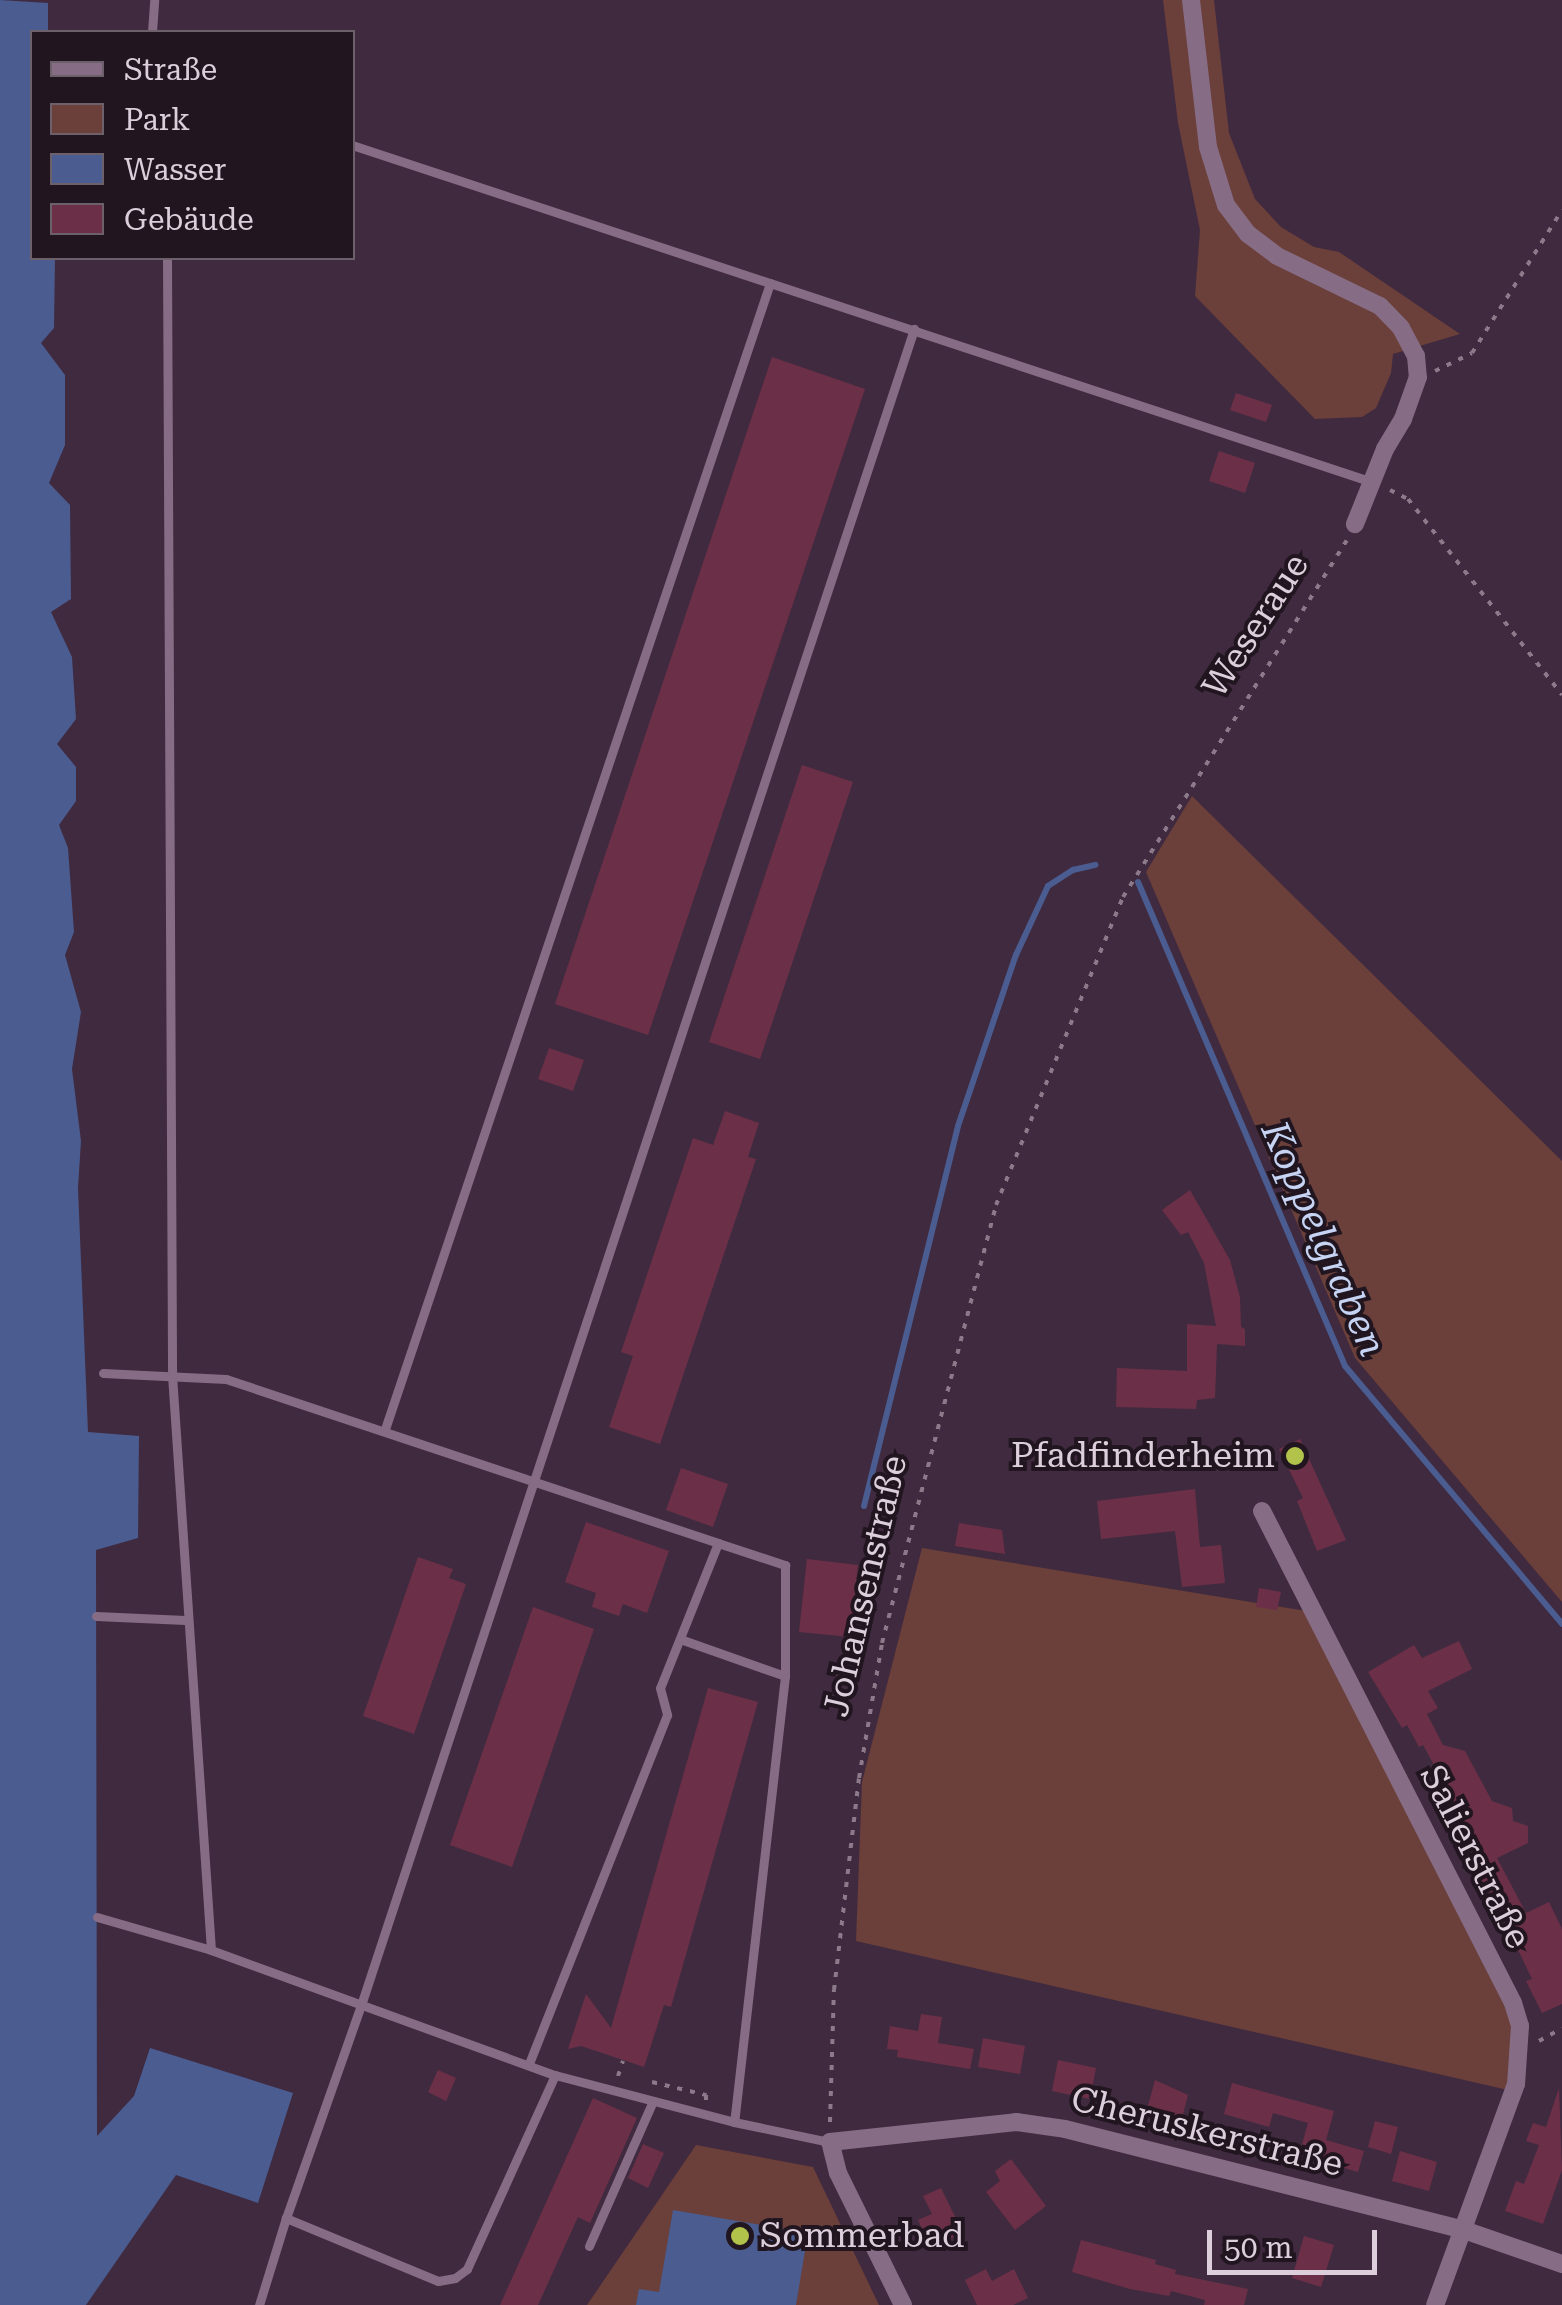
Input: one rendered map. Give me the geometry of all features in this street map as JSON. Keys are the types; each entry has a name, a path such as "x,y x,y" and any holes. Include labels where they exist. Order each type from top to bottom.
{"street":[{"path":"1191,0 1208,147 1226,205 1248,234 1277,256 1380,306 1401,328 1416,356 1418,377 1355,524"},
{"name":"Salierstraße","path":"1262,1510 1512,2003 1521,2050 1516,2084 1435,2305"},
{"name":"Cheruskerstraße","path":"830,2142 1016,2122 1065,2129 1462,2229 1562,2264"},
{"path":"830,2142 838,2173 903,2305"}],"lane":[{"path":"152,30 154,0"},
{"path":"355,146 914,329 1276,454 1372,482"},
{"path":"166,260 172,1375 185,1620 212,1950"},
{"path":"385,1429 770,283"},
{"path":"259,2305 914,329"},
{"path":"103,1373 226,1379 786,1565 785,1676 734,2122"},
{"path":"529,2064 667,1715 660,1688 718,1543"},
{"path":"96,1616 185,1620"},
{"path":"680,1639 785,1676"},
{"path":"97,1917 212,1950 556,2075 734,2122 830,2142"},
{"path":"286,2218 438,2282 455,2278 466,2269 556,2075"},
{"path":"589,2246 654,2101"}],"path":[{"path":"1418,377 1450,367 1472,353 1562,210"},
{"path":"1372,482 1408,498 1562,695"},
{"name":"Weseraue","path":"1123,897 1355,524"},
{"name":"Johansenstraße","path":"830,2142 834,1990 850,1842 896,1587 996,1205 1123,897"},
{"path":"1521,2050 1562,2028"}],"green space":[{"path":"1163,0 1214,0 1229,133 1255,199 1281,227 1314,247 1339,252 1460,334 1393,354 1391,373 1376,408 1362,417 1315,419 1195,296 1200,230 1178,123"},
{"path":"1192,796 1562,1161 1562,1602 1355,1358 1146,872"},
{"path":"922,1548 1306,1611 1519,2034 1508,2090 856,1941 862,1782"},
{"name":"Sommerbad","path":"696,2145 813,2167 879,2305 587,2305"}],"water":[{"path":"0,0 48,3 48,30 30,30 30,260 55,260 54,328 41,343 65,375 65,445 49,483 70,505 71,599 51,612 72,657 76,719 57,744 76,767 76,801 59,825 68,848 74,932 65,955 81,1012 72,1069 81,1141 78,1188 88,1432 139,1436 138,1538 96,1550 97,2136 134,2096 150,2048 293,2093 258,2203 176,2175 86,2305 0,2305"},
{"path":"673,2210 808,2233 796,2305 636,2305 639,2289 659,2292"}],"building":[{"path":"772,357 865,389 648,1035 555,1004"},
{"path":"1236,393 1272,405 1266,422 1230,410"},
{"path":"1219,451 1255,463 1245,493 1209,481"},
{"path":"802,765 853,782 760,1059 709,1042"},
{"path":"549,1048 584,1060 573,1091 538,1079"},
{"path":"725,1111 759,1123 748,1157 756,1159 660,1444 609,1427 633,1356 621,1352 693,1138 713,1145"},
{"path":"1190,1190 1230,1260 1240,1297 1245,1346 1217,1344 1215,1398 1197,1400 1196,1409 1116,1407 1117,1368 1187,1371 1187,1324 1216,1326 1204,1263 1188,1232 1181,1235 1162,1210"},
{"path":"1300,1439 1346,1540 1317,1551 1297,1501 1303,1498 1279,1449"},
{"path":"681,1468 728,1484 713,1527 666,1510"},
{"path":"1195,1489 1200,1547 1221,1545 1225,1583 1182,1587 1175,1531 1101,1539 1097,1501"},
{"path":"586,1522 669,1551 647,1613 623,1604 619,1616 592,1607 596,1593 565,1582"},
{"path":"959,1523 1002,1530 1005,1554 955,1546"},
{"path":"418,1557 453,1569 449,1578 466,1584 414,1734 363,1716"},
{"path":"807,1559 858,1565 850,1637 799,1632"},
{"path":"1259,1588 1281,1592 1277,1610 1256,1607"},
{"path":"533,1607 594,1629 512,1867 450,1845"},
{"path":"1459,1641 1472,1669 1428,1691 1438,1708 1427,1714 1443,1745 1465,1751 1492,1801 1512,1808 1513,1821 1528,1826 1528,1843 1497,1858 1526,1913 1549,1902 1562,1929 1562,2004 1542,2013 1526,1981 1532,1979 1486,1884 1482,1886 1473,1870 1482,1865 1462,1816 1423,1745 1419,1747 1407,1725 1402,1728 1368,1672 1414,1645 1422,1658"},
{"path":"708,1688 758,1702 671,2007 664,2005 644,2067 581,2046 568,2049 586,1994 611,2028"},
{"path":"921,2014 942,2017 938,2043 974,2049 970,2069 897,2057 898,2050 887,2049 890,2026 918,2031"},
{"path":"983,2038 1025,2046 1020,2074 978,2067"},
{"path":"1058,2060 1096,2068 1090,2099 1052,2091"},
{"path":"438,2070 456,2078 446,2101 428,2092"},
{"path":"1155,2080 1188,2095 1181,2122 1146,2113"},
{"path":"1232,2083 1334,2111 1326,2140 1364,2151 1358,2172 1299,2155 1308,2123 1273,2113 1269,2127 1224,2114"},
{"path":"1559,2088 1562,2170 1543,2224 1505,2211 1516,2181 1524,2184 1539,2145 1526,2141 1533,2123 1546,2127"},
{"path":"593,2098 637,2118 590,2223 578,2217 538,2305 500,2305"},
{"path":"1375,2121 1398,2127 1391,2154 1368,2147"},
{"path":"643,2144 664,2153 648,2188 628,2178"},
{"path":"1400,2151 1437,2162 1429,2191 1392,2181"},
{"path":"1011,2159 1046,2206 1015,2230 986,2192 1000,2181 995,2171"},
{"path":"941,2188 963,2233 930,2248 918,2220 932,2214 923,2196"},
{"path":"1304,2236 1334,2245 1321,2287 1292,2278"},
{"path":"1081,2240 1156,2260 1155,2264 1176,2270 1175,2274 1248,2289 1244,2305 1204,2305 1205,2300 1171,2291 1169,2296 1130,2289 1072,2272"},
{"path":"986,2269 992,2281 1014,2269 1028,2298 1013,2305 977,2305 965,2280"}],"waterway":[{"name":"Koppelgraben","path":"864,1506 958,1126 1016,955 1048,886 1073,870 1095,865"},
{"name":"Koppelgraben","path":"1138,882 1345,1366 1562,1624"}],"place":[{"name":"Pfadfinderheim","path":"1295,1456"},
{"name":"Sommerbad","path":"740,2236"}]}
